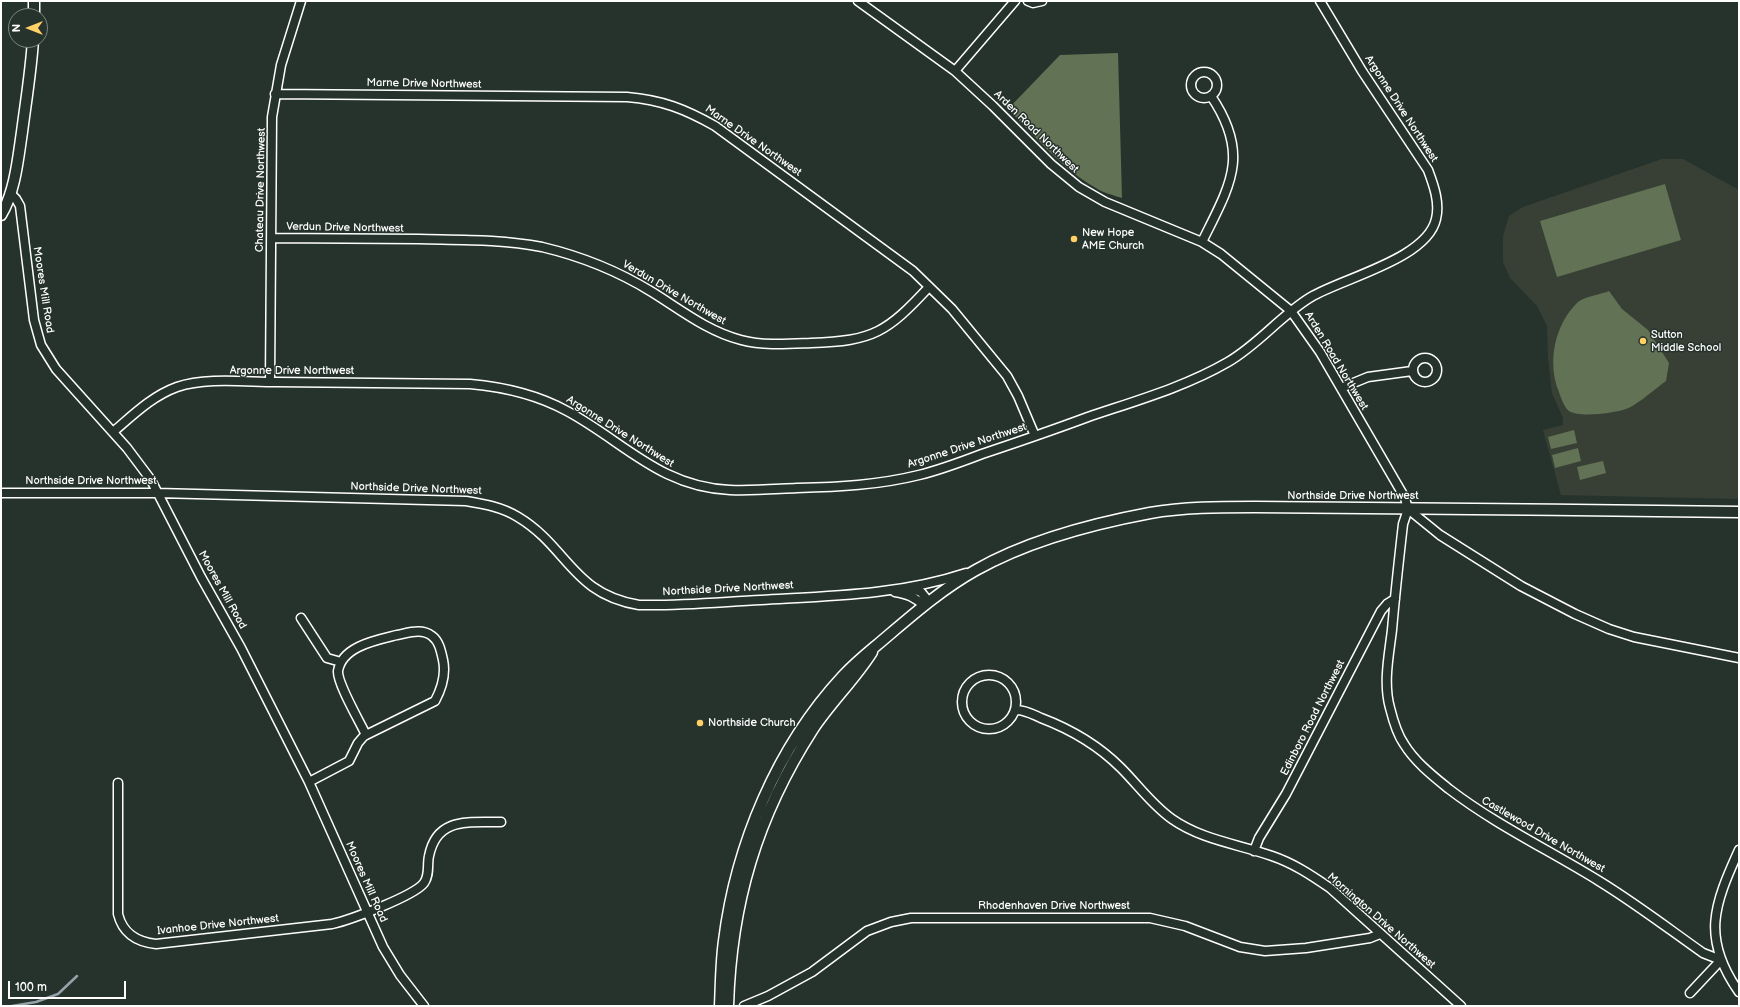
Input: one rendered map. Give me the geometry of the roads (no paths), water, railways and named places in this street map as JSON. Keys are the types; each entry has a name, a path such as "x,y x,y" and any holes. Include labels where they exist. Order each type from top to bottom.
{"main road":[{"path":"1,215 10,193 18,157 31,70 32,48"},
{"name":"Northside Drive Northwest","path":"926,604 976,570 1014,552 1065,533 1111,521 1153,513 1214,507 1739,512"},
{"path":"720,1006 724,942 729,908 738,874 757,815 788,753 806,723 841,678 860,658 877,646 926,604"},
{"path":"728,1006 732,946 738,912 745,878 765,819 796,757 814,728 877,646"}],"street":[{"name":"Chateau Drive Northwest","path":"270,382 272,117 281,65 301,1"},
{"name":"Arden Road Northwest","path":"858,1 955,71 994,106 1051,164 1079,187 1105,202 1184,233 1202,242 1220,254 1291,311 1320,352 1405,498 1408,508 1440,535 1521,586 1575,614 1609,629 1634,637 1739,658"},
{"path":"955,71 1015,1"},
{"path":"1028,1 1033,3 1042,1"},
{"name":"Argonne Drive Northwest","path":"113,432 152,400 178,386 205,382 470,384 513,390 540,398 566,410 645,463 665,474 695,485 727,490 841,487 900,479 939,469 1153,394 1208,372 1250,347 1291,311 1315,294 1361,276 1398,258 1427,236 1434,226 1437,218 1436,199 1434,185 1428,170 1362,71 1320,1"},
{"name":"Marne Drive Northwest","path":"275,94 627,97 648,99 668,104 692,113 715,126 913,271 952,309 1007,376 1018,396 1035,436"},
{"path":"1202,242 1228,188 1234,165 1234,150 1231,135 1220,109 1211,96"},
{"name":"Moores Mill Road","path":"10,193 20,206 34,320 41,345 56,369 113,432 140,466 157,493 201,577 241,648 309,782 383,947 396,970 424,1006"},
{"name":"Verdun Drive Northwest","path":"271,238 485,240 542,247 581,258 619,274 651,291 698,322 717,332 741,340 769,344 840,342 868,336 884,329 899,318 929,287"},
{"path":"1341,388 1368,377 1412,371"},
{"name":"Northside Drive Northwest","path":"1,493 157,493 466,501 487,504 508,512 530,524 580,577 595,589 616,600 639,605 823,596 890,591 936,582 976,570"},
{"name":"Castlewood Drive Northwest","path":"1408,508 1403,524 1388,664 1388,697 1396,728 1412,755 1438,780 1475,809 1515,834 1565,860 1601,882 1703,953 1721,960"},
{"path":"909,587 921,592 926,604"},
{"name":"Northside Drive Northwest","path":"890,591 909,595 926,604"},
{"name":"Edinboro Road Northwest","path":"1254,851 1259,838 1286,794 1381,611 1387,604 1395,600"},
{"path":"301,618 327,658 341,662"},
{"path":"309,782 349,761 358,743 366,735 435,701 440,692 444,676 441,652 436,640 430,634 416,631 371,641 352,652 341,662 338,673 342,686 366,735"},
{"path":"988,675 998,676 1006,680 1013,688 1016,698 1015,710 1010,719 1002,726 992,729 981,728 971,722 965,713 962,703 964,694 970,683 978,677 988,675"},
{"name":"Mornington Drive Northwest","path":"1015,710 1050,721 1089,743 1121,768 1160,809 1188,829 1206,837 1285,861 1314,877 1330,888 1461,1006"},
{"name":"Ivanhoe Drive Northwest","path":"118,783 118,914 124,930 136,939 145,943 156,944 325,925 347,921 367,913 425,882 427,877 429,854 433,844 445,829 463,822 501,822"},
{"path":"1739,850 1724,882 1716,911 1716,939 1721,960 1739,992"},
{"name":"Rhodenhaven Drive Northwest","path":"744,1006 768,996 812,972 867,931 891,922 911,918 1150,918 1185,926 1240,947 1265,951 1306,948 1370,938 1380,934"},
{"path":"1690,993 1721,960"}],"waterway":[{"path":"12,1006 36,1002 58,994 77,976"}],"place":[{"name":"New Hope AME Church","path":"1074,239"},
{"name":"Sutton Middle School","path":"1643,341"},
{"name":"Northside Church","path":"700,723"}]}
